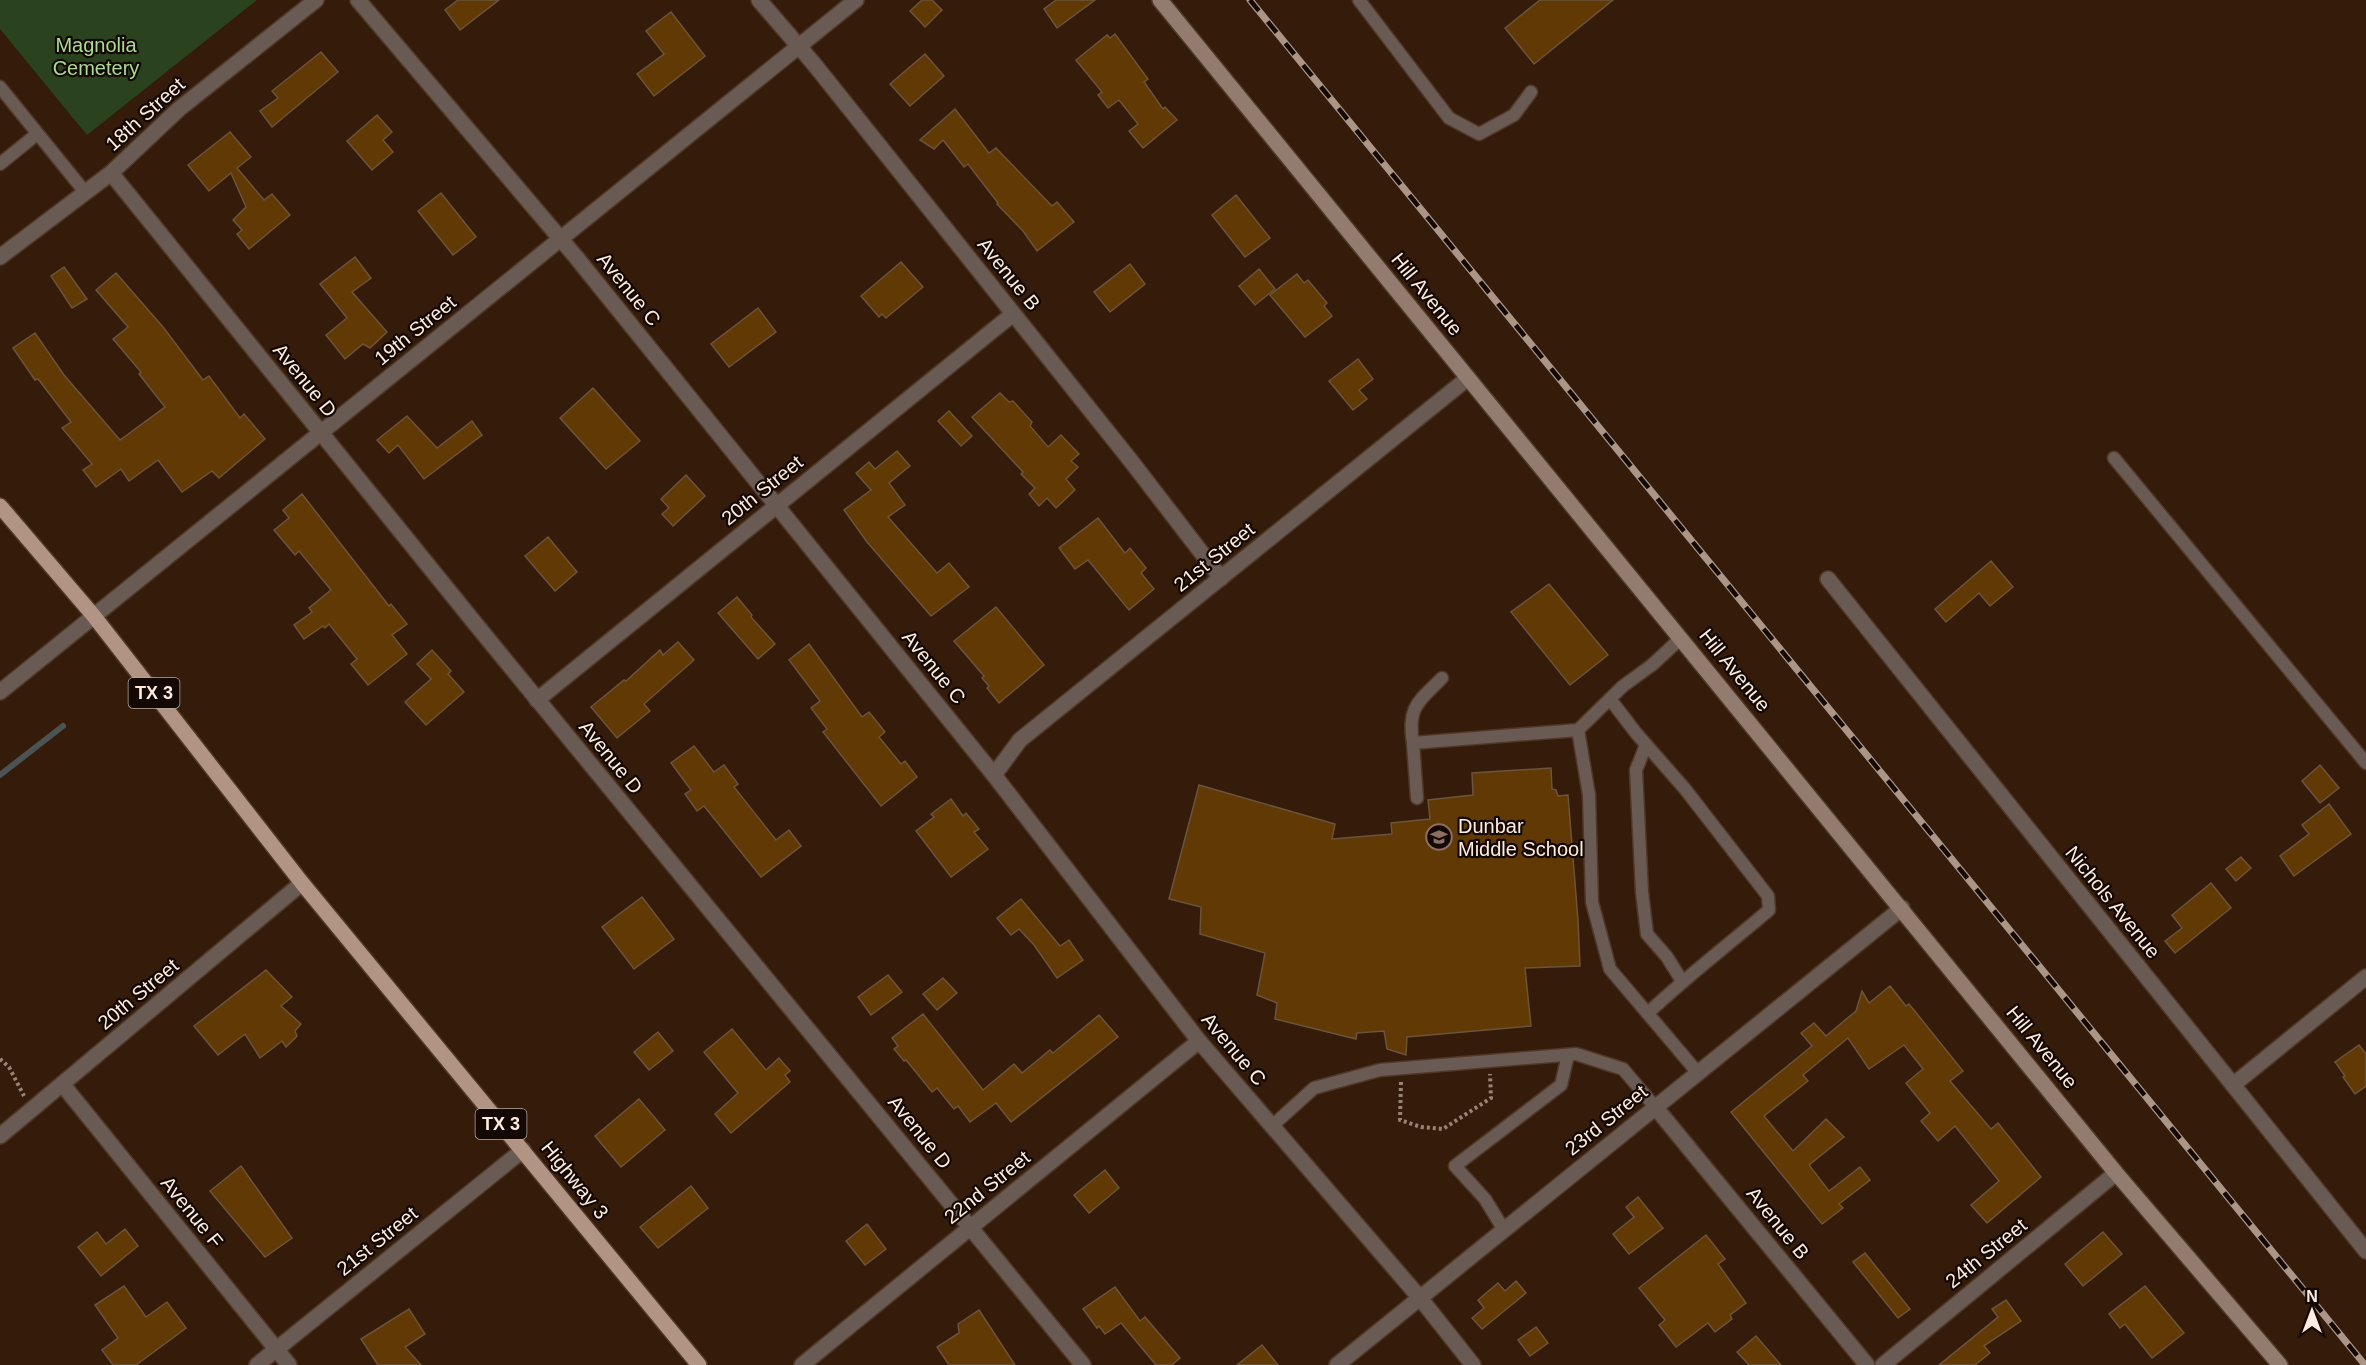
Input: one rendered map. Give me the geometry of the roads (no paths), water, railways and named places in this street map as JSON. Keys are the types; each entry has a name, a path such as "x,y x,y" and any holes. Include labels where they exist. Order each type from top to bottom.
{"main road":[{"name":"TX 3","path":"0,506 93,615 302,884"},
{"name":"Highway 3","path":"302,884 699,1365"}],"street":[{"name":"18th Street","path":"0,257 111,173 179,109 316,0"},
{"name":"Avenue C","path":"358,0 561,239 776,505 994,775 1199,1041 1420,1298 1473,1365"},
{"name":"Avenue B","path":"759,0 799,46 1221,578"},
{"name":"19th Street","path":"0,692 856,0"},
{"name":"Hill Avenue","path":"1160,0 2116,1173 2280,1365"},
{"name":"Avenue D","path":"111,173 537,699 1083,1365"},
{"name":"20th Street","path":"537,699 1013,314"},
{"name":"21st Street","path":"994,775 1020,740 1468,378"},
{"name":"Nichols Avenue","path":"1828,579 2366,1251"},
{"name":"20th Street","path":"0,1136 302,884"},
{"name":"23rd Street","path":"1337,1365 1902,908"},
{"path":"2233,1084 2366,977"},
{"name":"22nd Street","path":"802,1365 1199,1041"},
{"name":"Avenue F","path":"63,1084 288,1365"},
{"name":"Avenue B","path":"1656,1108 1867,1365"},
{"name":"21st Street","path":"257,1365 523,1150"},
{"name":"24th Street","path":"1882,1365 2116,1173"}],"lane":[{"path":"1359,0 1449,118 1479,134 1514,115 1530,92"},
{"path":"0,88 85,192"},
{"path":"0,164 37,134"},
{"path":"2114,458 2366,763"},
{"path":"1413,743 1578,730 1623,686 1681,638"},
{"path":"1417,798 1409,721 1419,701 1442,678"},
{"path":"1610,699 1685,789 1768,896 1768,910 1704,966 1682,981 1648,1013"},
{"path":"1578,730 1589,795 1592,902 1610,969 1698,1073"},
{"path":"1646,745 1636,770 1642,891 1647,934 1667,957 1682,981"},
{"path":"1272,1126 1314,1088 1380,1070 1576,1054 1623,1069 1656,1108"},
{"path":"1504,1230 1485,1199 1455,1166 1560,1084 1568,1055"}],"waterway":[{"path":"0,775 63,726"}],"railway":[{"path":"1250,0 2365,1365"}],"place":[{"name":"Dunbar Middle School","path":"1439,837"}],"park label":[{"name":"Magnolia Cemetery","path":"96,56"}]}
